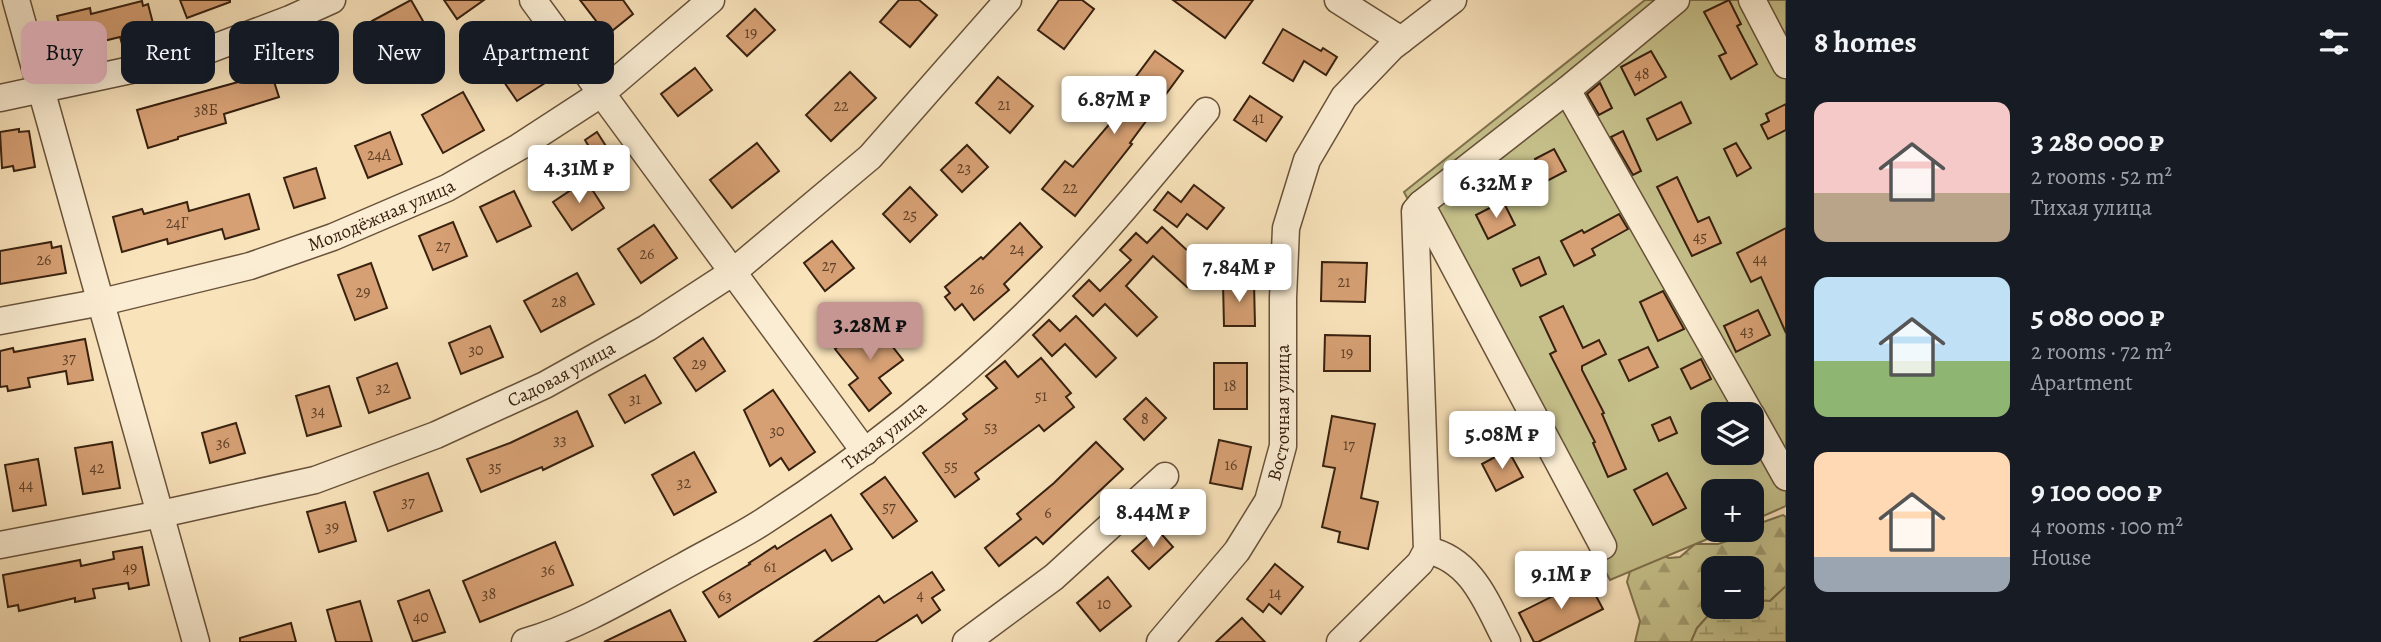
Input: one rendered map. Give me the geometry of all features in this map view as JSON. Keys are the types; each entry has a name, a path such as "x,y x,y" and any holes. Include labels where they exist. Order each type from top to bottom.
{"street":[{"path":"16,0 196,642"},
{"path":"0,98 187,58 332,0"},
{"path":"533,0 865,452"},
{"name":"Молодёжная улица","path":"0,321 102,302 250,266 333,237 447,188 519,147 602,93 711,0"},
{"name":"Садовая улица","path":"0,545 314,480 436,435 545,386 647,328 733,272 870,157 1008,0"},
{"path":"1338,0 1401,40"},
{"name":"Восточная улица","path":"1160,642 1237,551 1268,501 1283,446 1286,228 1307,160 1344,97 1401,40 1454,0"},
{"path":"1340,642 1420,563 1427,550 1416,211 1421,204 1567,90 1676,0"},
{"path":"1752,0 1786,65"},
{"path":"1567,90 1744,402"},
{"name":"Тихая улица","path":"525,642 549,635 643,588 759,525 865,452 982,355 1050,290 1206,111"},
{"path":"1421,204 1603,546"},
{"path":"1764,438 1786,477"},
{"path":"966,642 1054,577 1165,476"},
{"path":"1427,550 1443,553 1460,565 1477,585 1507,642"}],"green space":[{"path":"1645,0 1786,0 1786,506 1764,516 1764,479 1701,479 1701,542 1610,580 1404,192"},
{"path":"1783,515 1786,517 1786,586 1770,601 1764,601 1764,556 1701,556 1701,619 1705,619 1697,628 1691,642 1635,642 1640,621 1627,582 1633,561 1651,552 1669,558 1680,557 1695,544 1764,542 1764,522"},
{"path":"1786,586 1786,642 1691,642 1697,628 1705,619 1764,619 1764,601 1770,601"}],"building":[{"path":"180,0 230,0 230,2 187,18"},
{"path":"411,0 423,21 372,21"},
{"path":"444,0 484,0 457,19"},
{"path":"580,0 623,0 633,14 614,29 614,21 596,21"},
{"path":"899,0 919,0 937,15 910,47 880,22"},
{"path":"1059,0 1082,0 1094,9 1064,49 1038,30"},
{"path":"1173,0 1253,0 1225,38"},
{"path":"1729,0 1741,24 1737,26 1757,64 1731,79 1719,56 1726,53 1704,12"},
{"path":"142,1 143,6 148,4 152,21 121,21 121,40 120,37 107,40 107,21 58,21 57,16 90,8 91,14"},
{"path":"755,9 775,30 747,56 727,36"},
{"path":"1283,29 1337,57 1326,75 1304,61 1293,81 1263,63"},
{"path":"1155,51 1183,71 1130,143 1132,144 1075,216 1042,189 1065,161 1073,167 1124,107 1117,102"},
{"path":"1651,51 1666,77 1635,95 1621,67"},
{"path":"695,68 712,90 678,116 661,94"},
{"path":"850,72 876,98 831,141 806,115"},
{"path":"998,77 1033,106 1010,133 976,103"},
{"path":"1600,83 1612,108 1599,115 1587,94"},
{"path":"231,84 275,84 279,97 224,114 226,123 148,148 137,110"},
{"path":"505,84 543,84 517,101"},
{"path":"463,92 484,130 443,153 422,115"},
{"path":"1250,96 1282,117 1266,141 1234,120"},
{"path":"1681,102 1691,123 1657,140 1647,119"},
{"path":"1786,104 1786,130 1768,139 1761,125 1769,121 1766,114"},
{"path":"19,129 19,132 29,131 35,167 14,171 13,166 2,168 0,132"},
{"path":"1623,131 1641,171 1633,175 1611,137"},
{"path":"390,132 402,164 368,178 355,146"},
{"path":"597,132 611,154 598,162 585,140"},
{"path":"757,143 779,171 732,208 710,180"},
{"path":"1736,143 1751,168 1737,176 1724,149"},
{"path":"967,145 988,167 962,192 941,170"},
{"path":"1554,149 1566,171 1547,181 1535,159"},
{"path":"316,168 325,198 294,208 284,178"},
{"path":"1677,177 1698,222 1709,217 1721,243 1692,256 1657,187"},
{"path":"586,180 604,208 572,230 553,202"},
{"path":"1194,185 1224,208 1207,229 1187,214 1177,227 1154,210 1168,192 1181,202"},
{"path":"910,187 937,215 910,242 883,214"},
{"path":"514,191 531,226 497,242 480,207"},
{"path":"249,194 259,229 225,239 222,229 168,244 167,239 122,252 113,217 142,209 144,214 187,202 189,211"},
{"path":"1503,201 1515,225 1488,239 1476,215"},
{"path":"1619,214 1628,229 1592,249 1595,255 1574,266 1561,241 1582,230 1584,233"},
{"path":"453,222 467,256 433,270 419,236"},
{"path":"1020,223 1042,247 1004,284 1009,290 974,320 962,304 955,310 945,297 950,293 945,287 981,257 983,259"},
{"path":"654,225 677,258 641,283 618,249"},
{"path":"1162,227 1205,267 1187,287 1153,256 1126,286 1157,317 1137,336 1105,304 1093,316 1073,296 1089,280 1100,291 1131,260 1120,250 1136,233 1147,243"},
{"path":"1786,228 1786,333 1761,277 1751,282 1737,253"},
{"path":"832,241 854,268 825,291 804,263"},
{"path":"51,242 52,248 61,246 66,273 0,284 0,251"},
{"path":"1539,257 1546,274 1521,286 1513,269"},
{"path":"1322,262 1367,263 1365,302 1321,301"},
{"path":"371,263 387,308 355,320 338,275"},
{"path":"577,273 594,304 541,332 524,301"},
{"path":"1223,283 1254,283 1255,326 1224,326"},
{"path":"1663,291 1684,329 1658,341 1640,302"},
{"path":"1563,306 1583,348 1599,340 1606,354 1582,366 1582,370 1604,413 1602,414 1626,469 1608,477 1593,443 1595,442 1550,354 1556,351 1540,317"},
{"path":"1758,310 1770,335 1736,352 1724,326"},
{"path":"1076,316 1116,358 1096,377 1065,344 1052,356 1033,335 1049,320 1060,331"},
{"path":"879,320 893,338 889,342 903,360 879,378 891,393 869,411 849,385 858,378 835,349 862,328 865,331"},
{"path":"490,326 503,357 461,374 449,343"},
{"path":"1325,335 1370,336 1370,371 1324,371"},
{"path":"703,338 725,371 696,391 674,358"},
{"path":"85,339 93,380 68,384 66,371 28,378 30,387 8,391 7,386 0,387 0,351 13,348 14,352"},
{"path":"1648,347 1658,367 1629,381 1619,360"},
{"path":"1041,358 1071,393 1066,397 1074,407 1044,431 1039,425 975,473 979,479 955,497 923,453 967,419 963,414 997,388 986,376 1005,361 1018,377"},
{"path":"1701,359 1711,379 1691,389 1681,369"},
{"path":"397,363 410,398 369,413 357,378"},
{"path":"1214,363 1247,363 1247,409 1214,409"},
{"path":"645,375 661,403 625,423 609,395"},
{"path":"329,386 341,426 307,436 296,396"},
{"path":"773,390 815,452 789,470 781,458 770,466 744,410"},
{"path":"1146,398 1166,418 1144,440 1124,419"},
{"path":"577,411 593,446 543,470 542,467 481,492 467,459 510,443"},
{"path":"1332,416 1375,424 1361,498 1378,502 1368,549 1338,542 1340,532 1322,527 1335,468 1323,466"},
{"path":"1670,417 1677,433 1659,441 1652,425"},
{"path":"236,423 245,453 210,463 202,433"},
{"path":"1219,440 1251,447 1242,489 1210,483"},
{"path":"112,442 120,488 83,494 75,448"},
{"path":"1096,442 1123,469 1043,544 1036,537 999,566 985,548 1021,519 1017,514"},
{"path":"1508,450 1523,477 1496,491 1482,464"},
{"path":"694,452 716,492 674,515 652,475"},
{"path":"38,459 46,505 13,511 5,465"},
{"path":"428,473 442,511 388,531 374,492"},
{"path":"1667,473 1686,508 1653,525 1634,490"},
{"path":"885,477 917,521 893,538 861,494"},
{"path":"345,502 356,541 319,552 307,512"},
{"path":"831,515 852,549 832,561 825,550 719,617 703,592 775,546 777,549"},
{"path":"1157,529 1173,547 1149,569 1132,551"},
{"path":"555,542 573,585 480,622 463,581"},
{"path":"142,547 149,585 129,589 128,583 93,589 95,598 75,602 75,598 19,611 18,605 8,607 3,575 80,560 81,566 114,559 113,552"},
{"path":"1275,564 1303,587 1281,614 1269,604 1263,612 1247,599"},
{"path":"932,572 944,590 932,598 940,610 922,623 917,615 875,642 814,642 879,596 884,603"},
{"path":"1108,577 1131,606 1100,631 1077,603"},
{"path":"1587,579 1603,609 1534,642 1519,613"},
{"path":"429,590 445,632 413,642 398,601"},
{"path":"360,601 372,642 336,642 327,610"},
{"path":"670,610 686,642 604,642"},
{"path":"1242,618 1265,642 1216,642"},
{"path":"291,623 296,642 240,642 240,638"}]}
